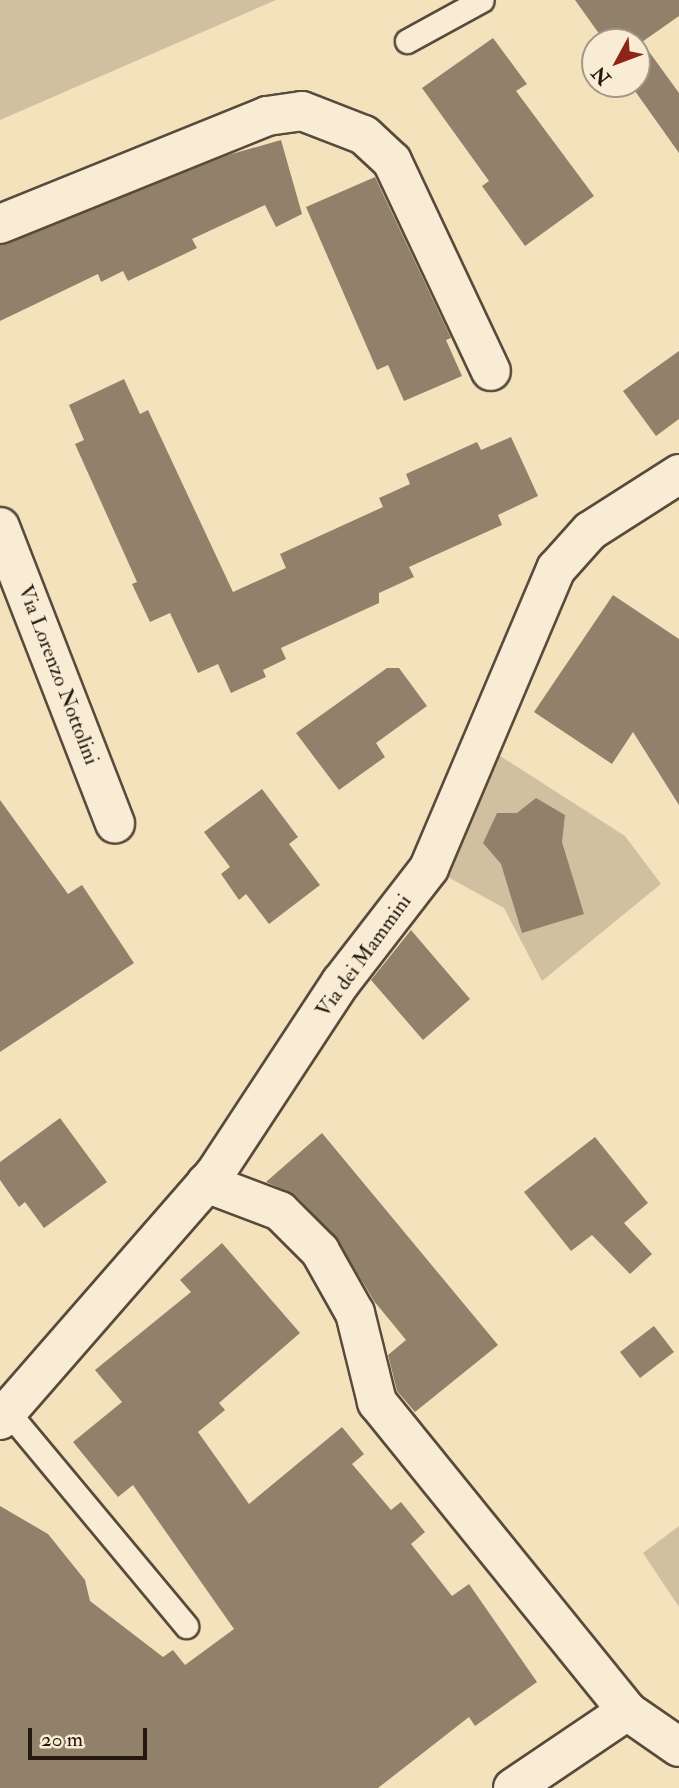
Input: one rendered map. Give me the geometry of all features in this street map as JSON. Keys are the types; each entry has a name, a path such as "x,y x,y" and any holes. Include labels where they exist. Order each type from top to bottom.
{"street":[{"path":"0,224 267,116 302,111 364,135 392,161 491,371"},
{"name":"Via dei Mammini","path":"4,1416 206,1183 341,982 429,868 556,569 590,531 679,474"},
{"name":"Via Lorenzo Nottolini","path":"0,527 116,823"},
{"path":"206,1183 280,1211 320,1251 355,1313 377,1402 627,1711 679,1747"},
{"path":"513,1788 627,1711"}],"lane":[{"path":"407,41 482,0"},
{"path":"4,1416 186,1626"}],"shaded area":[{"path":"0,0 276,0 0,120"},
{"path":"491,750 625,836 661,884 542,981 504,908 437,871"},
{"path":"679,1526 679,1607 643,1553"}],"building":[{"path":"575,0 679,0 679,16 651,36 651,28 595,28"},
{"path":"493,38 527,84 516,91 594,196 525,246 482,186 489,181 422,88"},
{"path":"651,54 679,93 679,153 640,98 651,98"},
{"path":"281,140 302,214 276,227 265,205 192,239 197,248 128,281 123,271 101,282 98,274 0,321 0,245 228,155"},
{"path":"375,177 451,338 446,340 462,376 404,401 388,365 377,370 306,207"},
{"path":"679,351 679,419 656,436 623,391"},
{"path":"124,379 140,414 148,410 233,592 286,568 280,554 383,507 379,498 410,484 406,474 477,442 481,450 511,437 538,496 498,515 502,525 409,567 414,577 379,593 379,603 281,648 286,659 263,670 266,677 231,693 218,664 198,673 170,613 150,622 132,584 137,582 75,444 84,440 69,405"},
{"path":"613,595 679,639 679,805 633,732 612,764 534,712"},
{"path":"387,668 399,668 427,706 376,743 385,757 339,790 296,733"},
{"path":"262,789 298,837 289,844 320,885 269,924 246,894 239,900 221,874 230,867 204,832"},
{"path":"536,798 565,815 562,842 584,914 522,933 501,864 483,843 497,813 517,813"},
{"path":"0,800 68,894 82,885 134,963 0,1052"},
{"path":"411,930 470,999 423,1040 371,980"},
{"path":"60,1118 107,1182 44,1228 25,1202 19,1207 0,1180 0,1162"},
{"path":"322,1133 498,1345 415,1412 397,1391 388,1355 406,1340 374,1301 335,1236 295,1195 266,1182"},
{"path":"595,1137 648,1203 624,1223 652,1254 630,1274 592,1235 571,1251 524,1192"},
{"path":"222,1243 300,1333 219,1403 225,1410 198,1432 249,1504 342,1427 364,1454 352,1464 391,1510 401,1502 425,1532 411,1544 452,1596 469,1584 537,1682 475,1726 469,1717 378,1788 0,1788 0,1506 48,1534 85,1580 90,1601 163,1657 173,1650 185,1665 234,1629 133,1485 118,1497 73,1442 122,1402 95,1370 191,1292 180,1280"},
{"path":"654,1326 674,1352 640,1378 620,1352"}]}
